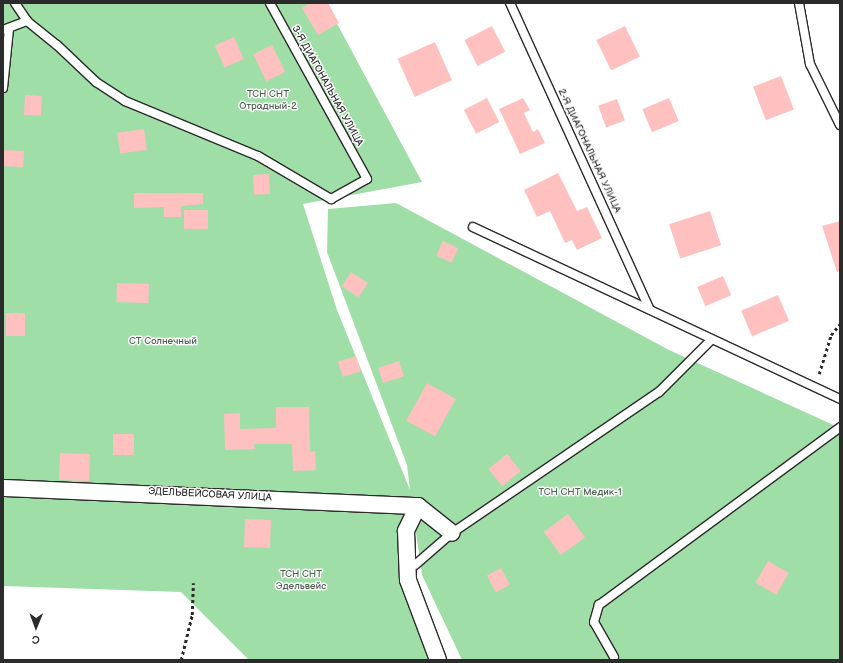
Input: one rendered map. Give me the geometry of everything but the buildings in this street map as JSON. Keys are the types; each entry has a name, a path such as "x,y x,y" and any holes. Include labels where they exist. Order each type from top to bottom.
{"street":[{"name":"ЭДЕЛЬВЕЙСОВАЯ УЛИЦА","path":"3,488 418,506"},
{"path":"438,660 408,580 406,531 418,506 452,533"}],"lane":[{"path":"3,88 6,30 27,22 15,3"},
{"name":"3-Я ДИАГОНАЛЬНАЯ УЛИЦА","path":"27,22 57,45 96,82 125,101 258,156 332,199 367,179 270,3"},
{"name":"2-Я ДИАГОНАЛЬНАЯ УЛИЦА","path":"510,3 649,308"},
{"path":"799,3 810,64 840,125"},
{"path":"473,227 649,308 711,340 840,400"},
{"path":"415,565 452,533 659,392 711,340"},
{"path":"614,657 594,622 599,605 840,427"}],"path":[{"path":"814,388 831,335 840,324"},
{"path":"181,660 192,615 193,583"}],"green space":[{"path":"3,3 326,3 422,182 303,204 337,310 410,490 407,465 327,252 328,209 396,203 669,350 840,428 840,660 462,660 422,575 414,518 413,575 448,660 249,660 181,592 3,586"}],"park label":[{"name":"ТСН СНТ Отрадный-2","path":"268,100"},
{"name":"СТ Солнечный","path":"163,342"},
{"name":"ТСН СНТ Медик-1","path":"580,493"},
{"name":"ТСН СНТ Эдельвейс","path":"301,580"}]}
